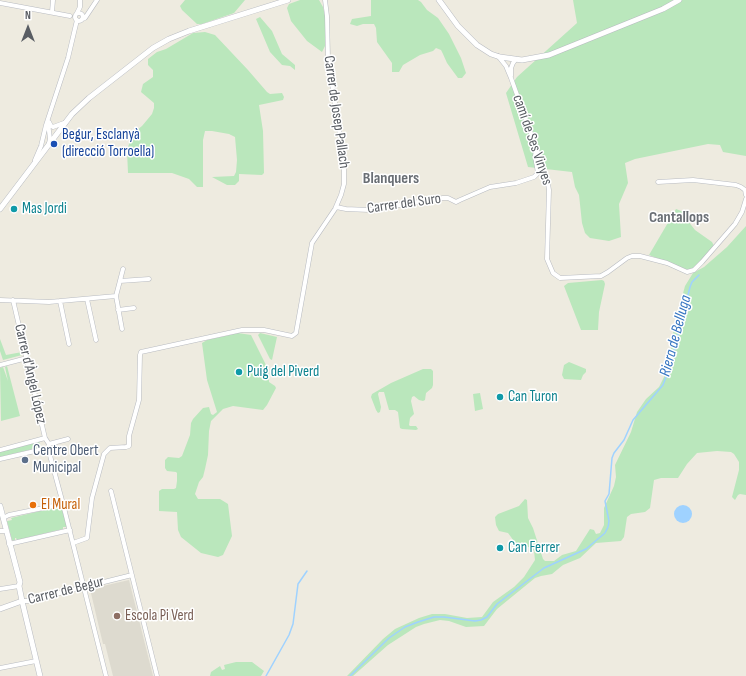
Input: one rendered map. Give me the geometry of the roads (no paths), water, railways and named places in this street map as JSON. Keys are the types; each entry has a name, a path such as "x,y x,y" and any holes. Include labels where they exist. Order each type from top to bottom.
{"street":[{"path":"52,12 53,0"},
{"path":"79,20 75,17 80,7 80,0"},
{"path":"0,3 5,2 52,12 70,16 79,20 85,18 98,0"},
{"path":"0,209 72,114 89,98 153,48 169,39 288,0"},
{"name":"Carrer de Josep Pallach","path":"73,543 87,538 92,498 104,454 110,448 129,446 129,436 138,400 140,353 242,330 264,330 294,336 296,333 312,243 336,207 344,184 344,161 328,58 325,0"},
{"path":"439,0 458,26 468,37 484,50 497,56 516,59 535,58 549,55 663,9 679,0"},
{"path":"32,168 41,146 48,118 68,58 74,32 82,14 77,13 70,16"},
{"name":"camí de Ses Vinyes","path":"497,56 506,66 511,78 549,185 547,259 553,273 560,278 601,276 632,256 640,256 667,263 687,272 694,270 735,224 742,212 746,199"},
{"name":"camí de Ses Vinyes","path":"511,78 510,68 516,59"},
{"path":"48,118 51,126 53,127 66,122"},
{"path":"47,148 50,139 48,118"},
{"path":"44,136 50,139"},
{"path":"50,139 56,136"},
{"name":"Carrer del Suro","path":"336,207 369,210 443,198 448,198 456,202 490,187 516,183 534,177 538,173 536,150"},
{"path":"658,182 693,180 736,185 745,190 746,195"},
{"path":"122,329 116,296 123,269"},
{"path":"120,281 149,279"},
{"path":"0,300 60,302 116,296"},
{"path":"87,299 96,340"},
{"name":"Carrer d'Àngel López","path":"13,300 45,438 64,504 106,676"},
{"path":"60,302 69,344"},
{"path":"118,310 134,308"},
{"path":"0,365 27,358"},
{"path":"0,450 45,438"},
{"path":"0,459 68,439"},
{"path":"111,491 157,676"},
{"path":"3,518 64,504"},
{"path":"0,506 20,582 19,586 22,601 40,676"},
{"path":"9,544 70,530"},
{"path":"0,532 6,531"},
{"name":"Carrer de Begur","path":"0,609 22,601 28,601 132,575"},
{"path":"0,589 19,586"},
{"path":"0,668 36,661"}],"water":[{"path":"679,505 687,505 692,510 690,521 687,523 679,523 674,518 674,510"}],"waterway":[{"name":"Riera de Belluga","path":"350,676 389,638 405,627 434,617 475,621 481,620 487,617 497,604 544,568 586,549 605,533 609,521 605,501 609,494 612,458 624,440 633,420 663,385 670,367 690,287 692,282 699,275"},
{"path":"266,676 289,635 293,624 298,584 307,571"}],"place":[{"name":"Begur, Esclanyà (direcció Torroella)","path":"54,144"},
{"name":"Mas Jordi","path":"14,209"},
{"name":"Puig del Piverd","path":"239,372"},
{"name":"Can Turon","path":"500,397"},
{"name":"Centre Obert Municipal","path":"25,460"},
{"name":"El Mural","path":"33,505"},
{"name":"Can Ferrer","path":"500,548"},
{"name":"Escola Pi Verd","path":"117,616"}],"district":[{"name":"Blanquers","path":"391,179"},
{"name":"Cantallops","path":"679,218"}]}
